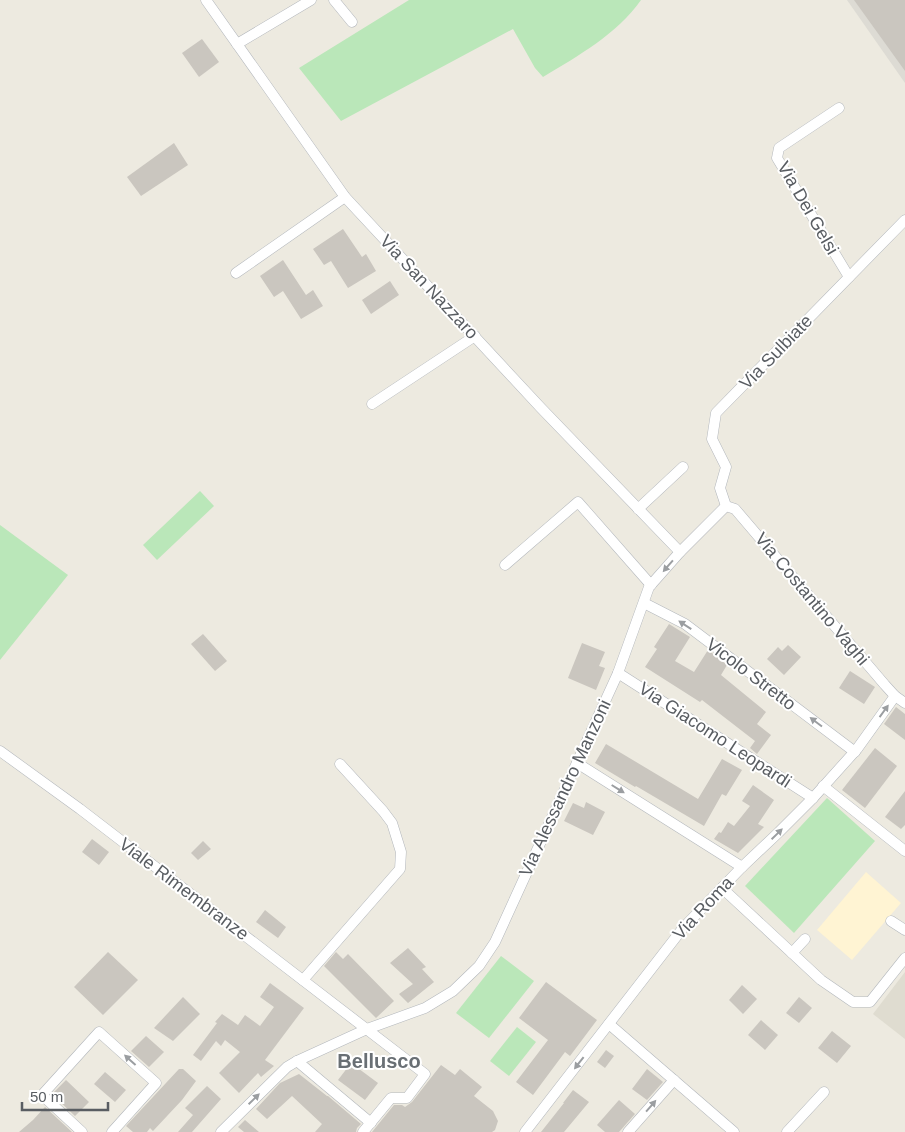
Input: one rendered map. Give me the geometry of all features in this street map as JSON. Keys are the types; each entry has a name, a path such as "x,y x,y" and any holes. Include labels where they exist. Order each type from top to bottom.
{"street":[{"name":"Via San Nazzaro","path":"206,0 344,197 541,408 680,552"},
{"path":"237,44 310,0"},
{"path":"334,0 352,22"},
{"name":"Via Dei Gelsi","path":"839,108 779,148 777,158 849,277"},
{"path":"236,273 344,197"},
{"name":"Via Sulbiate","path":"726,506 720,488 726,467 712,439 716,413 905,220"},
{"path":"372,404 475,336"},
{"path":"638,509 682,467"},
{"path":"505,565 578,502 651,585"},
{"name":"Via Alessandro Manzoni","path":"221,1132 287,1067 367,1029 424,1008 453,992 479,966 495,942 618,673 649,587 680,552 726,506"},
{"name":"Via Costantino Vaghi","path":"726,506 735,509 895,696 905,704"},
{"name":"Vicolo Stretto","path":"644,603 685,624 855,752"},
{"name":"Via Giacomo Leopardi","path":"618,673 813,798"},
{"name":"Via Roma","path":"526,1132 683,928 813,798 855,752 895,696"},
{"name":"Viale Rimembranze","path":"0,751 80,809 425,1074 407,1098 391,1098 370,1123"},
{"path":"576,763 742,867"},
{"path":"303,980 400,869 401,852 392,823 340,764"},
{"path":"823,786 905,851"},
{"path":"722,888 821,980 854,1002 870,1002 905,958"},
{"path":"891,921 905,930"},
{"path":"792,953 805,940"},
{"path":"609,1024 734,1132"},
{"path":"82,1132 42,1095 99,1032 156,1083 112,1132"},
{"path":"297,1061 370,1123 363,1132"},
{"path":"628,1132 674,1080"},
{"path":"787,1132 824,1092"}],"shaded area":[{"path":"847,0 905,0 905,83"},
{"path":"866,872 901,903 852,960 817,930"},
{"path":"905,972 905,1039 873,1014"}],"green space":[{"path":"409,0 641,0 609,34 543,77 535,68 513,29 341,121 299,68"},
{"path":"200,491 214,506 157,560 143,545"},
{"path":"0,525 68,575 0,660"},
{"path":"827,798 875,841 794,933 745,886"},
{"path":"501,956 534,981 489,1038 456,1013"},
{"path":"517,1027 536,1042 509,1076 490,1061"}],"building":[{"path":"854,0 905,0 905,71"},
{"path":"202,39 219,62 199,77 182,53"},
{"path":"174,143 188,165 141,196 127,177"},
{"path":"343,229 362,257 366,254 376,271 348,288 331,261 324,265 313,249"},
{"path":"283,260 306,295 313,290 323,306 301,319 283,291 274,297 260,276"},
{"path":"390,281 399,295 371,314 362,300"},
{"path":"669,624 690,637 675,661 694,672 708,650 727,665 721,675 766,712 757,724 771,735 757,754 750,748 755,741 702,700 700,702 645,667 657,649 654,647"},
{"path":"203,634 227,661 215,671 191,644"},
{"path":"582,643 605,652 599,666 605,668 596,690 568,678"},
{"path":"788,645 801,657 784,675 767,659 778,647 782,651"},
{"path":"850,671 875,687 864,704 839,688"},
{"path":"896,707 905,714 905,740 884,724"},
{"path":"606,744 698,799 722,759 742,770 726,796 722,794 704,826 595,763"},
{"path":"875,748 897,766 865,808 842,790"},
{"path":"753,785 774,800 758,824 764,827 738,853 714,839 719,832 721,833 728,822 734,826 750,806 742,801"},
{"path":"905,791 905,825 901,829 885,817"},
{"path":"586,802 605,812 593,835 564,821 573,803 584,808"},
{"path":"92,839 109,852 99,865 82,852"},
{"path":"203,841 211,849 198,860 191,853"},
{"path":"265,910 286,927 278,938 256,922"},
{"path":"408,948 426,967 422,969 434,982 408,1003 399,994 413,984 390,963"},
{"path":"108,952 138,980 103,1015 74,987"},
{"path":"336,952 343,959 348,954 394,1001 376,1018 324,966"},
{"path":"546,982 597,1020 570,1056 565,1052 533,1095 516,1082 548,1040 519,1018"},
{"path":"270,983 304,1008 265,1060 274,1066 261,1077 258,1073 239,1093 219,1073 240,1052 225,1040 221,1046 216,1041 201,1061 193,1055 222,1014 238,1025 245,1015 260,1026 274,1007 260,997"},
{"path":"742,985 757,999 743,1014 729,1000"},
{"path":"183,997 200,1014 173,1041 154,1028"},
{"path":"799,997 812,1008 799,1023 786,1013"},
{"path":"761,1020 778,1035 765,1050 748,1035"},
{"path":"832,1031 851,1046 837,1063 818,1048"},
{"path":"146,1036 164,1052 149,1067 131,1051"},
{"path":"606,1050 614,1056 605,1068 597,1062"},
{"path":"351,1063 378,1083 365,1100 338,1080"},
{"path":"441,1065 455,1075 460,1069 482,1087 474,1096 493,1111 498,1121 495,1130 492,1132 372,1132 394,1105 405,1107 412,1102"},
{"path":"179,1069 183,1069 196,1081 182,1100 153,1131 150,1128 147,1132 133,1132 126,1126"},
{"path":"647,1069 663,1082 647,1100 632,1089"},
{"path":"105,1072 126,1090 115,1102 94,1084"},
{"path":"299,1074 361,1124 356,1132 315,1132 322,1124 292,1096 267,1119 256,1109 280,1083"},
{"path":"66,1080 89,1102 75,1116 53,1093"},
{"path":"207,1086 221,1099 192,1132 178,1132 193,1115 185,1108"},
{"path":"573,1090 589,1102 564,1132 541,1132 564,1103"},
{"path":"619,1100 635,1114 619,1132 605,1132 597,1125"},
{"path":"45,1107 72,1132 19,1132"},
{"path":"245,1120 259,1132 244,1132 238,1127"}],"district":[{"name":"Bellusco","path":"379,1061"}]}
